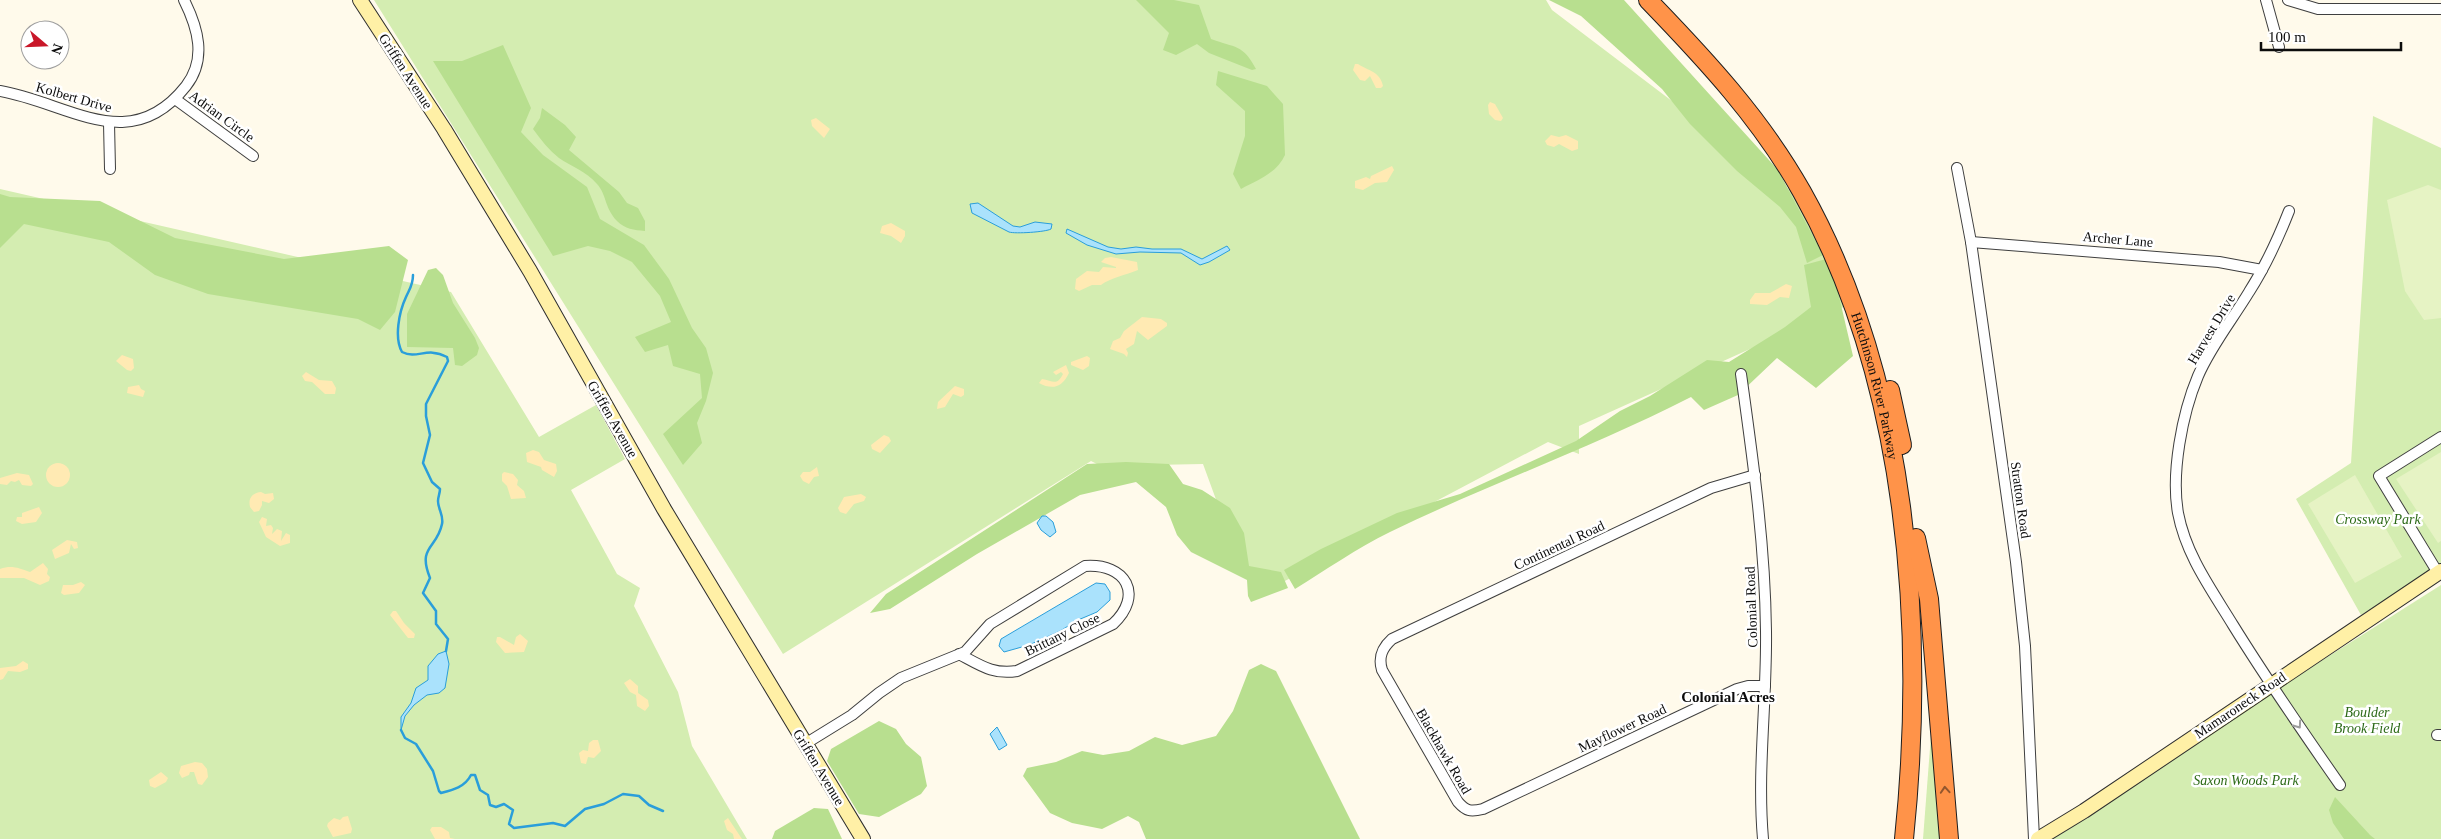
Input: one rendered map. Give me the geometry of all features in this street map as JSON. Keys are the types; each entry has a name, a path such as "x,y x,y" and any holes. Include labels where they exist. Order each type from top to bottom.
{"highway":[{"name":"Hutchinson River Parkway","path":"1648,0 1724,80 1766,134 1788,168 1833,254 1868,350 1893,465 1908,588 1912,658 1912,718 1904,839"},
{"name":"Hutchinson River Parkway","path":"1664,0 1724,63 1756,101 1796,159 1830,220 1857,283 1888,382 1903,453 1916,538 1921,606 1924,684 1916,839"},
{"path":"1916,538 1930,599 1949,839"}],"street":[{"name":"Kolbert Drive","path":"0,91 19,94 109,123 130,122 146,118 165,108 175,99 190,80 200,50 198,32 184,0"},
{"name":"Griffen Avenue","path":"360,0 444,130 514,246 661,503 804,744 863,839"},
{"path":"2266,0 2279,47"},
{"path":"2288,0 2318,9 2441,9"},
{"name":"Adrian Circle","path":"175,99 253,156"},
{"path":"109,123 110,169"},
{"name":"Stratton Road","path":"1957,168 1971,242 2016,562 2025,646 2034,839"},
{"name":"Harvest Drive","path":"2289,211 2262,270 2209,354 2188,402 2178,446 2178,513 2189,551 2270,685 2340,785"},
{"name":"Archer Lane","path":"1971,242 2219,262 2262,270"},
{"name":"Colonial Road","path":"1741,374 1760,510 1765,598 1766,686 1761,798 1763,839"},
{"path":"2440,572 2379,476 2441,437"},
{"name":"Continental Road","path":"1382,652 1392,639 1711,488 1755,475"},
{"name":"Brittany Close","path":"804,744 852,715 901,678 959,654 965,652 990,624 1085,566 1099,565 1111,568 1121,576 1128,587 1128,601 1124,614 1113,624 1017,672 1003,674 994,672 959,654"},
{"name":"Mamaroneck Road","path":"2038,839 2084,811 2440,572"},
{"name":"Blackhawk Road","path":"1382,652 1380,663 1382,670 1458,802 1472,812 1483,810 1519,792"},
{"name":"Mayflower Road","path":"1519,792 1737,689 1748,686 1766,686"}],"green space":[{"path":"374,0 1546,0 1552,10 1792,192 1848,305 1579,426 1579,454 1548,442 1283,582 1243,573 1203,464 1101,466 1091,461 783,654"},
{"path":"1136,0 1174,0 1199,5 1211,39 1238,48 1247,55 1256,69 1252,70 1209,53 1197,44 1176,55 1163,50 1169,33"},
{"path":"1549,0 1624,0 1778,170 1823,255 1807,263 1796,227 1780,207 1737,171 1690,124 1662,89 1581,16"},
{"path":"503,45 531,108 521,132 543,155 587,187 600,219 644,245 669,279 692,328 706,348 713,373 706,401 697,423 702,443 683,465 663,434 702,398 700,374 673,366 668,345 645,352 635,337 671,322 660,296 632,262 610,251 588,246 553,256 433,61 462,61"},
{"path":"1218,71 1267,86 1283,104 1285,155 1272,171 1241,189 1233,174 1245,136 1245,111 1216,85"},
{"path":"542,108 565,125 576,137 569,150 619,192 627,203 638,208 645,221 645,231 630,229 620,224 610,211 603,192 597,184 584,172 559,158 542,141 533,129 540,118"},
{"name":"Crossway Park","path":"2373,116 2441,148 2441,567 2361,615 2296,499 2351,463"},
{"path":"2428,185 2441,190 2441,318 2424,320 2405,291 2387,200"},
{"path":"0,189 451,292 539,437 596,405 625,459 571,490 617,574 640,588 634,606 678,692 692,746 747,839 0,839"},
{"path":"0,194 10,197 100,201 175,238 284,259 389,246 408,260 395,312 380,330 358,319 208,294 155,275 109,242 24,224 0,248"},
{"path":"1830,258 1853,356 1816,388 1777,358 1738,395 1704,410 1691,397 1617,432 1427,514 1378,538 1295,589 1284,570 1321,549 1397,513 1460,494 1576,441 1620,411 1650,396 1707,360 1729,362 1785,327 1811,307 1804,265"},
{"path":"436,268 443,275 453,303 475,338 479,348 477,355 462,366 455,365 453,348 407,347 407,314 428,270"},
{"path":"2441,452 2441,541 2438,543 2396,479"},
{"path":"1126,462 1169,464 1183,484 1202,490 1230,508 1244,533 1249,566 1281,572 1288,588 1251,602 1248,596 1247,580 1191,552 1177,535 1166,507 1136,482 1080,495 977,554 890,609 870,613 886,594 1087,464"},
{"path":"2355,475 2402,557 2355,583 2308,504"},
{"path":"2441,585 2441,839 2050,839 2261,699"},
{"path":"1261,664 1276,671 1360,839 1146,839 1139,822 1128,816 1102,829 1072,823 1050,813 1023,776 1027,768 1056,762 1082,751 1103,755 1129,751 1155,737 1182,745 1216,736 1233,711 1249,670"},
{"path":"879,721 896,729 906,744 921,757 927,786 921,794 879,817 859,814 827,761 831,749"},
{"path":"1932,722 1945,839 1923,839"},
{"path":"2335,797 2375,839 2344,839 2333,823 2329,810"},
{"path":"814,808 828,809 842,839 772,839 775,831"}],"sand":[{"path":"1355,64 1376,74 1383,86 1376,88 1370,76 1365,81 1360,80 1353,70"},
{"path":"1490,102 1495,104 1503,118 1501,121 1495,120 1489,114 1488,105"},
{"path":"816,118 830,129 824,138 812,126 811,120"},
{"path":"1551,135 1559,137 1566,135 1578,141 1578,149 1572,151 1559,144 1554,147 1547,145 1545,141"},
{"path":"1392,166 1394,170 1387,182 1375,183 1363,190 1355,188 1355,181 1366,177 1370,179 1371,176"},
{"path":"891,223 905,231 905,236 901,243 891,236 880,233 882,226"},
{"path":"1111,257 1137,262 1138,270 1113,278 1101,285 1092,285 1079,291 1075,289 1076,279 1087,271 1099,272 1103,267 1116,268 1101,262 1105,258"},
{"path":"1786,284 1792,286 1789,298 1780,297 1767,305 1750,304 1750,300 1755,293 1770,293"},
{"path":"1142,317 1161,319 1167,323 1167,326 1148,340 1137,331 1134,344 1126,349 1127,357 1110,349 1113,341 1120,338 1124,331"},
{"path":"122,355 133,359 134,368 131,371 116,361"},
{"path":"1087,356 1090,358 1089,366 1083,370 1071,365 1071,362"},
{"path":"1066,365 1069,373 1060,385 1052,387 1039,383 1042,379 1054,382 1059,380 1063,374 1061,372 1056,375 1053,372"},
{"path":"306,372 319,380 332,381 336,388 335,394 325,394 312,382 305,381 302,376"},
{"path":"139,385 145,391 143,397 127,393 128,387"},
{"path":"955,386 964,389 964,395 961,397 953,394 945,407 937,409 938,402"},
{"path":"884,435 889,437 891,441 880,453 872,449 871,445"},
{"path":"533,450 539,452 544,460 556,464 557,471 554,477 542,470 541,467 527,462 526,453"},
{"path":"58,463 67,466 70,475 67,484 58,487 49,484 46,475 49,466"},
{"path":"817,467 819,476 814,477 809,484 803,481 800,476 803,472 810,472"},
{"path":"504,472 513,474 518,480 517,485 524,491 526,498 511,499 507,486 502,481 502,474"},
{"path":"17,473 29,475 33,484 31,486 22,485 19,480 11,481 7,485 0,484 0,478"},
{"path":"261,492 265,494 273,493 274,499 269,503 262,501 259,511 254,512 250,507 250,499 253,495"},
{"path":"861,494 866,497 864,501 854,504 846,514 840,512 838,508 844,497"},
{"path":"39,507 42,513 36,522 22,524 16,521 17,517 22,517 22,513"},
{"path":"262,517 267,519 266,526 271,525 273,528 272,534 277,529 282,531 281,541 286,533 290,535 290,543 280,546 266,537 259,522"},
{"path":"67,540 77,542 78,548 74,549 71,544 69,553 55,559 52,550"},
{"path":"43,563 48,569 47,574 50,577 49,581 40,585 24,578 0,578 0,569 12,567 30,572"},
{"path":"81,582 85,585 79,593 64,595 61,593 63,585 73,585"},
{"path":"393,611 396,611 415,634 414,638 408,638 390,615"},
{"path":"520,634 528,641 524,652 505,653 496,642 497,637 500,637 514,645 516,637"},
{"path":"23,661 28,664 28,669 20,672 8,671 3,679 0,680 0,668 16,666"},
{"path":"630,679 638,686 638,693 648,700 649,706 645,711 637,706 636,695 630,692 624,683"},
{"path":"593,740 598,740 601,751 594,758 588,757 586,764 581,763 579,753 583,750 588,751 589,743"},
{"path":"195,762 202,763 207,769 208,777 202,785 198,784 194,772 190,772 189,775 182,778 179,773 181,766"},
{"path":"161,772 168,778 166,782 155,788 150,786 149,780"},
{"path":"348,816 352,829 351,833 333,837 327,826 328,823 334,818 340,820"},
{"path":"728,818 742,839 734,839 733,834 727,830 724,821"},
{"path":"432,827 441,827 449,832 450,838 455,839 435,839 430,830"}],"water":[{"path":"978,203 1013,226 1020,227 1035,222 1052,224 1051,229 1017,233 1009,232 972,213 970,204"},
{"path":"1067,229 1108,247 1121,249 1136,247 1181,249 1202,259 1227,246 1230,250 1200,265 1181,253 1140,252 1116,254 1087,245 1066,233"},
{"path":"1042,516 1046,516 1053,522 1056,532 1050,537 1041,530 1037,523"},
{"path":"1096,583 1105,584 1110,592 1110,600 1097,612 1029,645 1004,652 999,646 1001,639"},
{"path":"446,651 449,664 445,688 439,693 427,695 414,705 405,716 401,730 401,717 411,703 416,688 428,680 428,666 438,654"},
{"path":"997,727 1007,745 999,750 990,734"}],"waterway":[{"path":"413,275 412,284 403,303 400,317 398,340 402,352 413,355 440,354 447,357 448,361 426,404 426,416 430,435 423,463 432,482 440,489 438,501 442,515 440,532 427,553 426,560 430,578 423,593 436,611 436,624 448,639 446,651"},
{"path":"401,730 405,738 416,744 433,771 441,793 458,787 471,775 475,775 480,790 488,795 490,805 496,807 504,804 513,810 509,824 514,828 553,823 565,826 585,809 604,804 623,794 639,796 649,805 663,811"}],"district":[{"name":"Colonial Acres","path":"1728,697"}],"park label":[{"name":"Boulder Brook Field","path":"2367,720"},
{"name":"Saxon Woods Park","path":"2246,780"}]}
